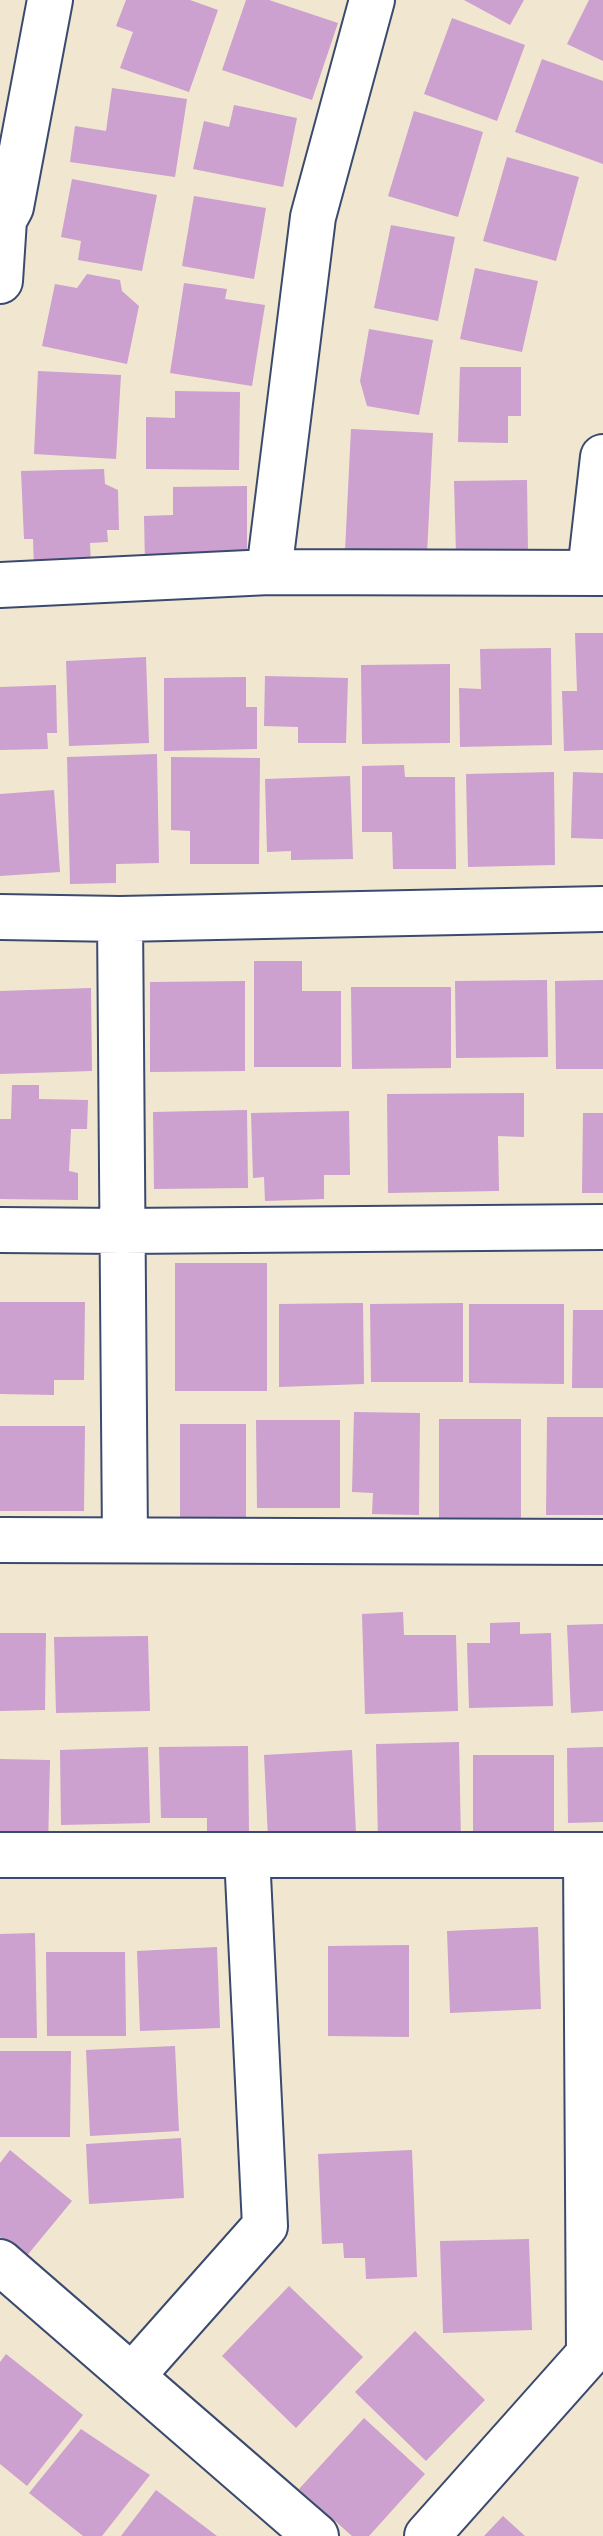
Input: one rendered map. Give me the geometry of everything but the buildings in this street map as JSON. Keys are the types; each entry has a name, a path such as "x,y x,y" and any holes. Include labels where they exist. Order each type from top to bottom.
{"street":[{"path":"0,281 4,220 11,207 50,0"},
{"path":"269,572 313,217 372,0"},
{"path":"0,585 269,572 596,572 603,457"},
{"path":"0,917 120,919 603,909"},
{"path":"120,919 125,1540"},
{"path":"0,1230 603,1227"},
{"path":"0,1540 603,1542"},
{"path":"0,1855 594,1855 596,2354 427,2536"},
{"path":"132,2376 265,2226 247,1855"},
{"path":"0,2262 316,2536"}]}
